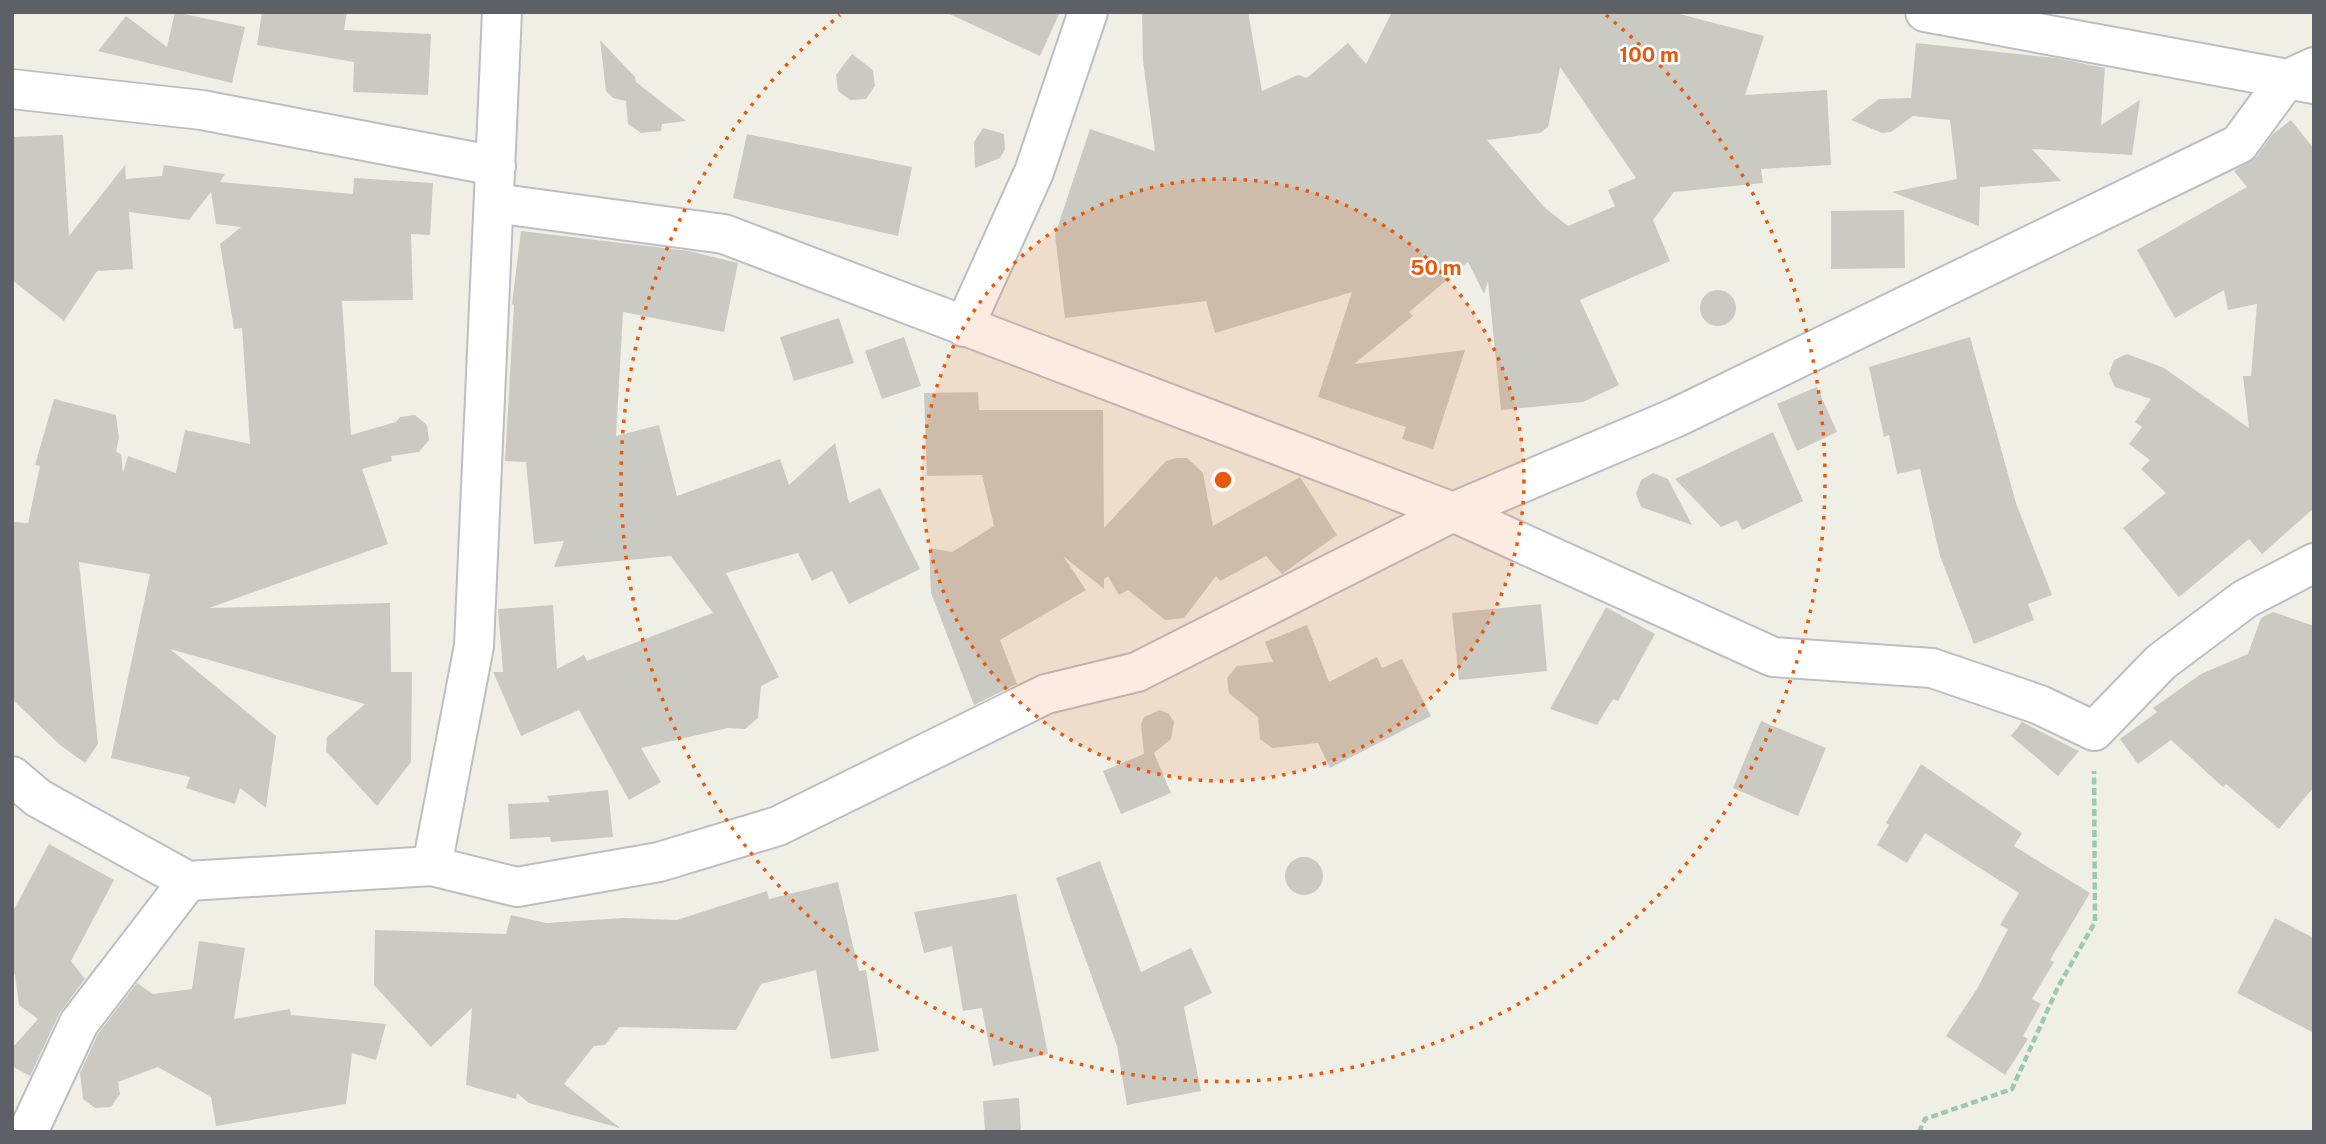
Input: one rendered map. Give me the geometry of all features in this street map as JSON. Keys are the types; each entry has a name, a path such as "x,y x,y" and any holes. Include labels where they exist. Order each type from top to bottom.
{"street":[{"path":"432,866 474,646 502,12"},
{"path":"964,327 1034,172 1088,12"},
{"path":"1925,12 2304,77"},
{"path":"12,776 38,798 188,881 432,866 517,887 659,862 778,826 1046,694 1137,672 1453,512 1677,417 2239,144 2304,77"},
{"path":"12,89 202,110 495,184 724,234 1453,512 1773,657 1932,668 2040,705 2094,732 2161,662 2245,599 2314,563"},
{"path":"28,1132 79,1023 188,881"}],"path":[{"path":"1919,1132 1925,1119 2012,1089 2057,987 2095,922 2094,732"}],"building":[{"path":"175,12 245,27 232,83 98,51 126,16 167,47"},
{"path":"262,12 347,12 344,30 431,34 428,95 353,92 354,62 257,45"},
{"path":"945,12 1060,12 1040,56"},
{"path":"1142,12 1248,12 1262,91 1298,75 1307,78 1348,43 1366,64 1392,12 1672,12 1764,36 1745,95 1827,90 1831,165 1761,169 1763,183 1674,192 1653,220 1670,261 1580,300 1619,385 1583,402 1501,410 1488,281 1484,294 1468,262 1409,312 1413,316 1354,364 1465,350 1433,449 1402,439 1406,427 1318,397 1352,292 1215,333 1206,301 1065,318 1055,235 1090,129 1155,151 1143,61","holes":["1560,67 1636,178 1608,190 1615,206 1568,226 1544,207 1487,140 1540,133 1548,127"]},
{"path":"600,40 635,77 636,82 686,121 662,124 661,131 641,133 628,124 626,101 613,98 606,91"},
{"path":"1916,43 2056,58 2105,68 2101,125 2140,100 2132,155 2032,149 2061,181 1980,187 1979,226 1892,192 1957,179 1950,120 1913,116 1891,132 1882,133 1851,120 1879,99 1911,98"},
{"path":"852,54 873,70 875,86 866,99 850,100 838,91 836,75"},
{"path":"2291,120 2314,149 2314,508 2262,554 2249,539 2179,597 2123,528 2166,493 2141,469 2150,460 2129,444 2142,427 2135,422 2151,399 2115,387 2109,374 2114,360 2127,354 2164,368 2249,428 2243,376 2251,376 2257,304 2228,310 2224,290 2175,318 2137,250 2247,187 2234,171 2256,157 2273,134"},
{"path":"983,128 1004,134 1005,149 1000,158 975,168 974,142"},
{"path":"747,134 912,167 898,236 733,198"},
{"path":"63,135 69,236 125,165 126,179 162,176 164,165 225,174 220,182 353,194 354,178 433,183 430,235 411,234 413,300 342,301 351,435 396,422 400,417 415,415 427,425 429,440 419,452 391,456 392,461 362,469 388,544 209,608 390,603 391,672 412,672 411,762 377,806 326,751 327,737 365,704 170,649 276,736 266,808 240,788 235,804 186,788 190,777 111,758 150,574 79,562 98,744 85,763 60,745 12,699 12,522 28,523 40,466 35,465 54,399 116,415 119,438 116,452 121,454 123,473 128,456 176,473 185,430 250,444 242,328 234,329 220,244 241,227 216,224 211,192 189,220 129,212 133,269 97,271 64,321 12,280 12,137"},
{"path":"1904,210 1905,268 1831,269 1831,211"},
{"path":"521,231 689,251 738,263 724,332 623,312 616,436 659,425 677,496 780,459 789,485 835,443 849,503 880,488 920,569 849,604 832,571 812,581 798,553 726,573 779,677 761,686 758,718 745,729 728,728 641,748 661,782 629,800 579,710 521,736 493,672 503,672 498,609 553,605 557,669 584,655 587,661 713,613 671,556 554,567 564,541 534,544 526,462 505,461 512,304"},
{"path":"1718,290 1731,295 1736,308 1731,321 1718,326 1705,321 1700,308 1705,295"},
{"path":"839,318 854,363 794,381 780,337"},
{"path":"904,337 921,386 882,399 865,351"},
{"path":"1970,337 2016,503 2052,595 2028,604 2034,620 1974,644 1940,556 1920,469 1897,474 1889,435 1884,437 1869,367"},
{"path":"1817,387 1837,432 1797,451 1777,404"},
{"path":"978,392 979,410 1103,410 1104,528 1166,461 1187,458 1203,473 1213,526 1300,477 1337,535 1282,574 1266,556 1220,581 1216,576 1184,618 1165,620 1128,590 1119,595 1108,576 1104,579 1104,589 1063,556 1086,590 1000,640 1017,684 974,705 931,593 929,548 952,552 994,526 982,475 927,476 924,393"},
{"path":"1773,432 1803,501 1742,530 1737,520 1721,527 1675,479"},
{"path":"1653,473 1668,479 1692,525 1641,507 1636,494 1641,480"},
{"path":"1541,604 1547,671 1459,680 1452,613"},
{"path":"1606,607 1655,634 1618,701 1613,699 1597,725 1550,709"},
{"path":"2273,612 2314,626 2314,787 2279,829 2226,784 2223,787 2171,740 2138,764 2120,739 2157,712 2153,708 2201,674 2248,654 2261,618"},
{"path":"1307,625 1329,682 1377,657 1382,668 1402,659 1431,716 1330,768 1318,743 1272,748 1260,739 1258,717 1229,693 1227,678 1237,666 1273,662 1265,642"},
{"path":"1160,710 1169,714 1174,722 1171,739 1154,753 1171,793 1121,814 1103,771 1144,754 1141,725 1144,717"},
{"path":"1761,721 1826,748 1798,816 1733,788"},
{"path":"2022,722 2079,751 2058,776 2011,736"},
{"path":"1921,764 2022,833 2014,846 2090,893 2050,960 2054,962 2032,999 2041,1004 2023,1036 2028,1039 2005,1075 1946,1036 1977,989 2008,929 2000,925 2019,893 1925,833 1907,863 1877,845 1889,825 1886,823"},
{"path":"608,790 613,837 551,842 550,837 510,839 508,804 550,802 547,796"},
{"path":"49,844 114,880 71,961 85,979 59,1014 30,1076 15,1068 12,1060 13,1047 38,1019 19,1005 15,974 12,975 12,913"},
{"path":"1304,857 1317,863 1323,876 1317,889 1304,895 1291,889 1285,876 1291,863"},
{"path":"1100,861 1141,972 1191,948 1212,993 1184,1007 1201,1091 1127,1105 1117,1046 1056,878"},
{"path":"838,882 859,971 866,970 879,1051 831,1059 816,970 761,984 736,1030 619,1027 605,1045 594,1046 564,1084 620,1128 529,1103 517,1093 516,1099 466,1085 472,1008 431,1047 374,985 375,930 506,934 511,915 546,923 624,918 677,920 767,891 769,899"},
{"path":"1016,894 1048,1054 993,1066 982,1008 963,1011 952,946 924,953 914,912"},
{"path":"2275,918 2314,938 2314,1033 2237,993"},
{"path":"199,941 245,948 234,1019 290,1009 291,1015 386,1024 376,1060 352,1053 346,1104 216,1126 211,1097 158,1067 118,1082 120,1094 111,1107 95,1108 83,1099 80,1073 98,1034 137,983 153,994 192,989"},
{"path":"1019,1098 1021,1132 985,1132 983,1101"}]}
